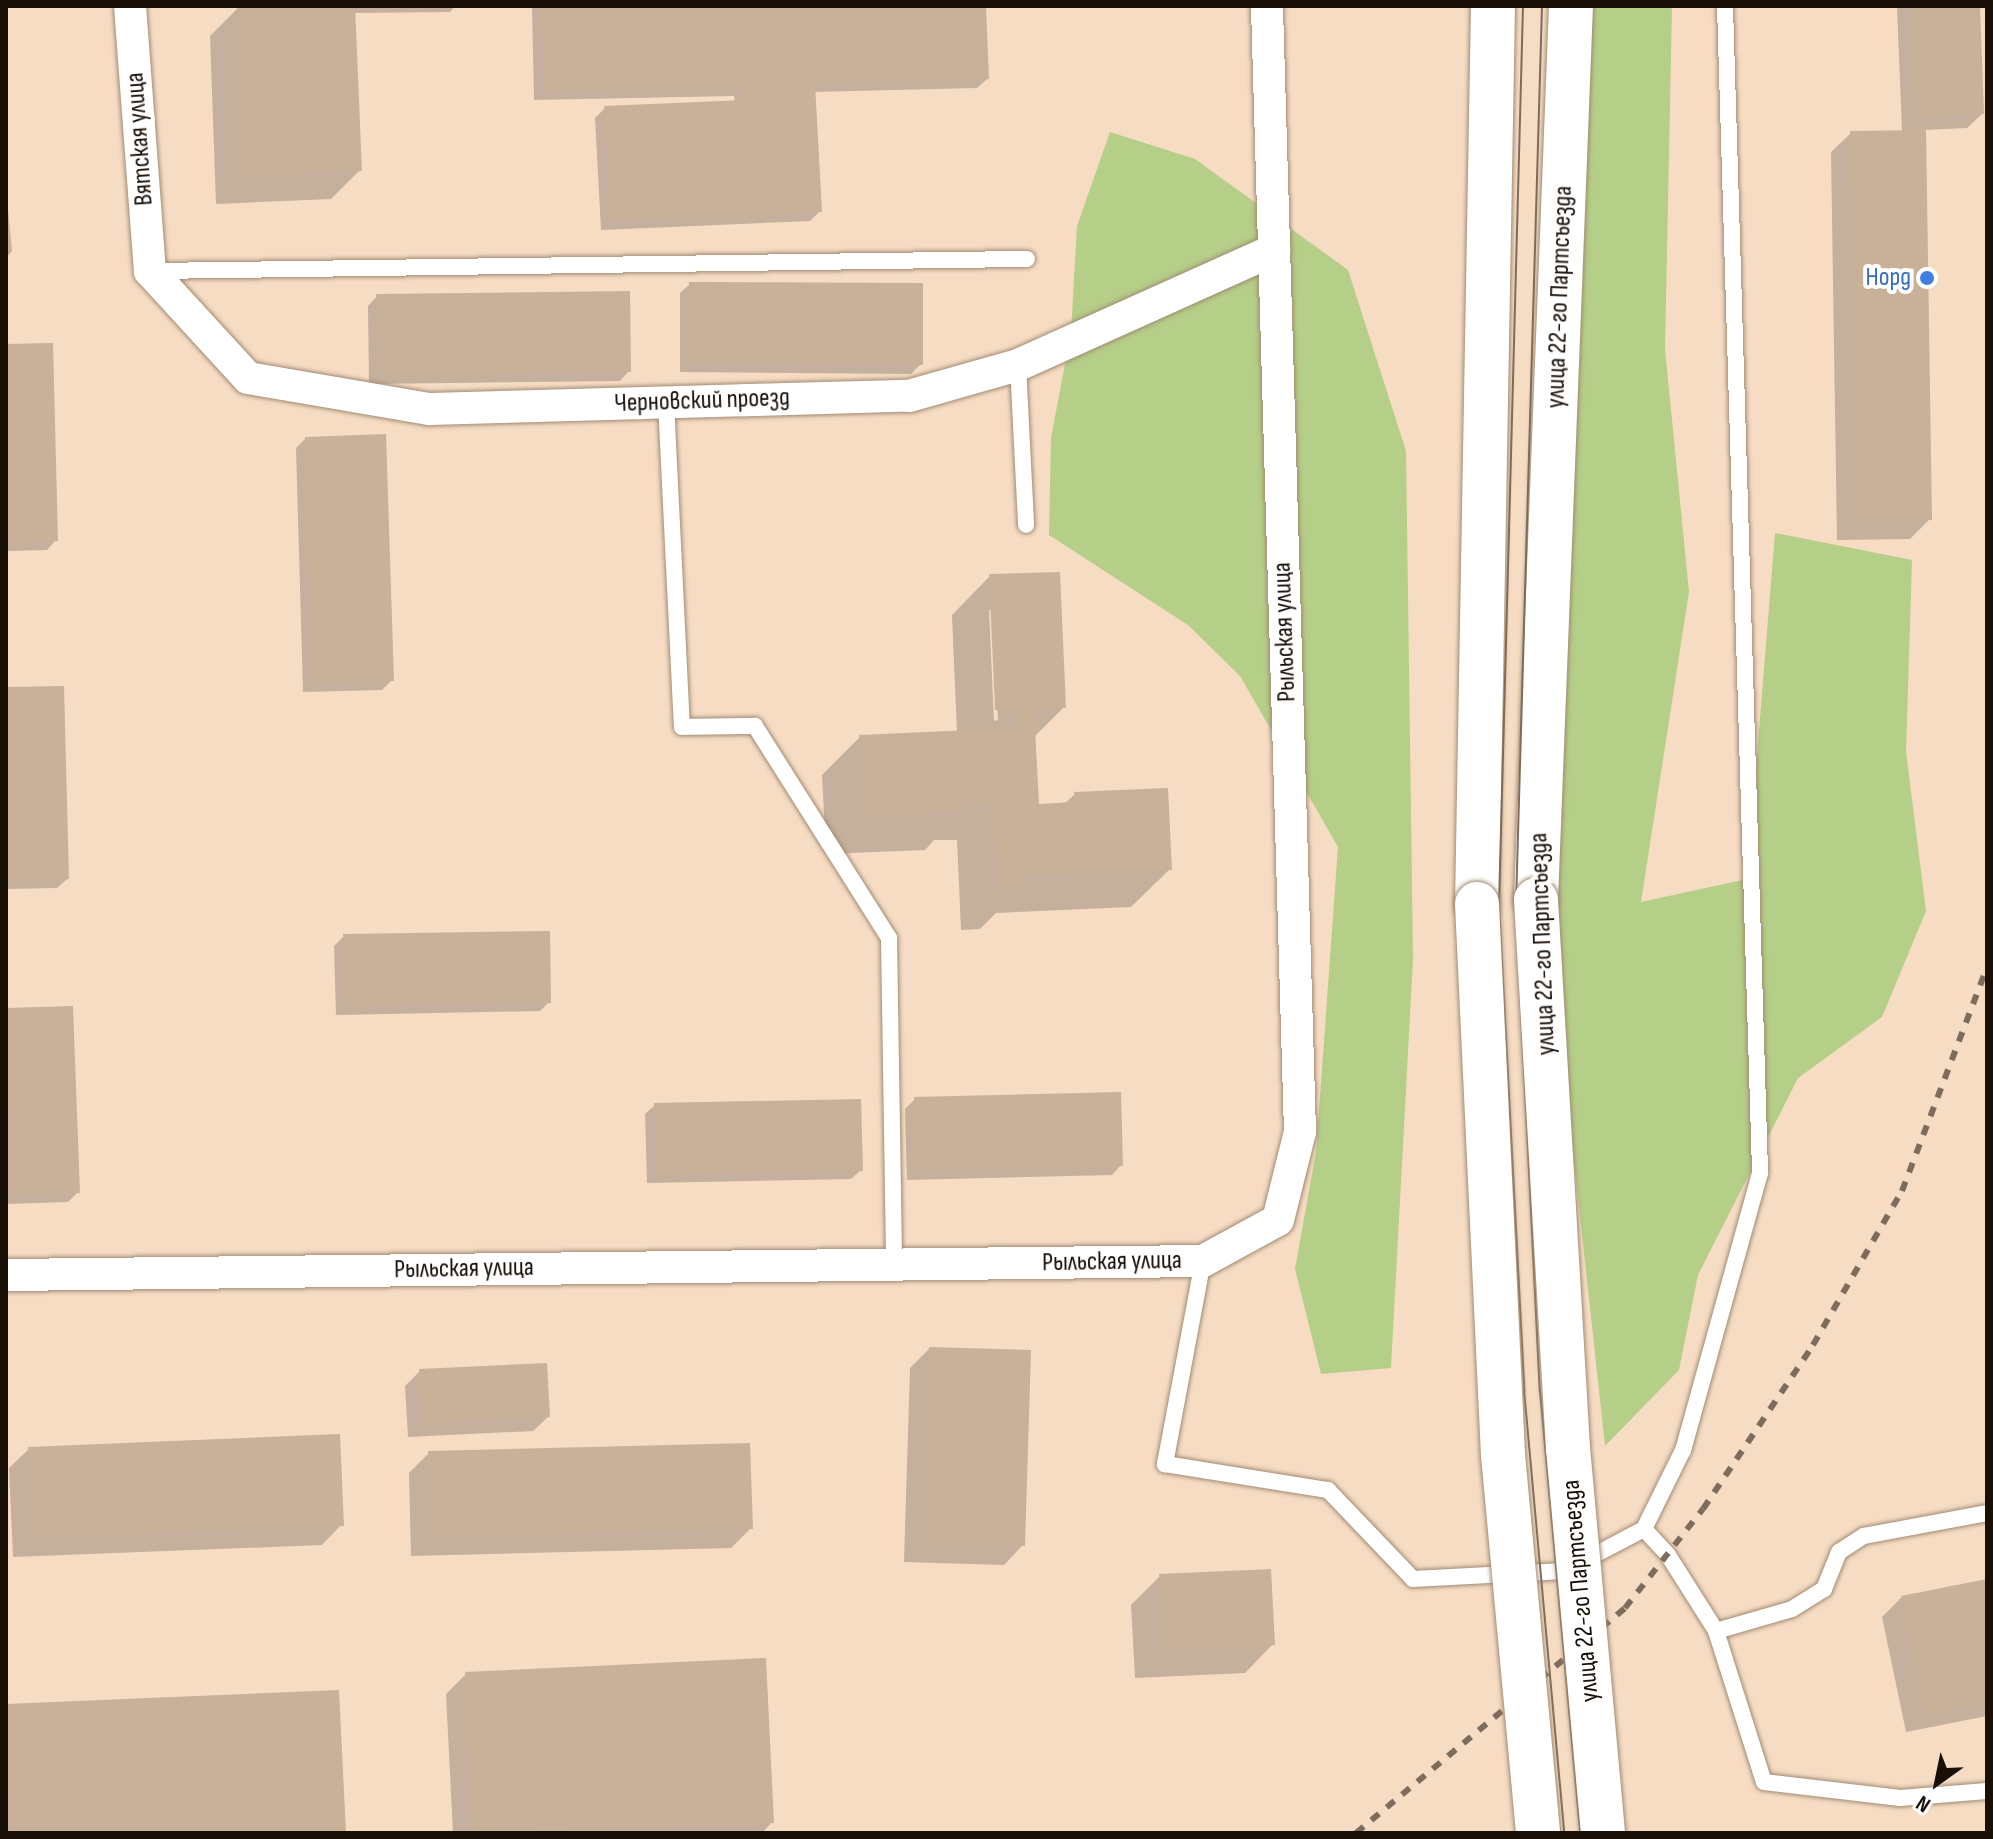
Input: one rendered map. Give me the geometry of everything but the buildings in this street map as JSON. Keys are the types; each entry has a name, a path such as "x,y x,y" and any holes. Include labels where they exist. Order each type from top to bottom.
{"main road":[{"path":"1493,6 1477,904 1503,1455 1538,1833"},
{"name":"улица 22-го Партсъезда","path":"1571,6 1536,900 1568,1448 1603,1833"}],"street":[{"name":"Вятская улица","path":"130,6 150,271"},
{"name":"Рыльская улица","path":"6,1275 1203,1261 1278,1220 1300,1132 1267,6"},
{"name":"Черновский проезд","path":"150,271 248,378 430,409 909,396 1018,365 1274,250"}],"lane":[{"path":"1203,1261 1165,1464 1328,1490 1413,1579 1564,1571 1644,1529 1683,1450 1760,1173 1725,6"},
{"path":"150,271 1027,259"},
{"path":"1018,365 1026,525"},
{"path":"666,402 682,727 755,726 889,938 894,1265"},
{"path":"1716,1631 1792,1609 1824,1589 1839,1552 1864,1536 1987,1513"},
{"path":"1644,1529 1668,1555 1716,1631 1764,1782 1900,1798 1987,1791"}],"green space":[{"path":"1587,6 1672,6 1665,349 1689,592 1641,902 1747,879 1775,533 1912,560 1906,752 1926,911 1882,1017 1798,1078 1698,1275 1679,1370 1605,1446 1551,949"},
{"path":"1110,132 1195,159 1348,270 1406,451 1413,959 1391,1368 1321,1374 1295,1269 1316,1152 1338,847 1240,676 1188,625 1049,535 1051,438 1071,332 1077,226"}],"tram line":[{"path":"1523,6 1499,905 1524,1390 1564,1833"},
{"path":"1542,6 1516,905 1540,1391 1580,1833"}],"railway":[{"path":"1356,1833 1625,1608 1703,1509 1813,1345 1902,1191 1987,967"}],"place":[{"name":"Норд","path":"1927,278"}]}
